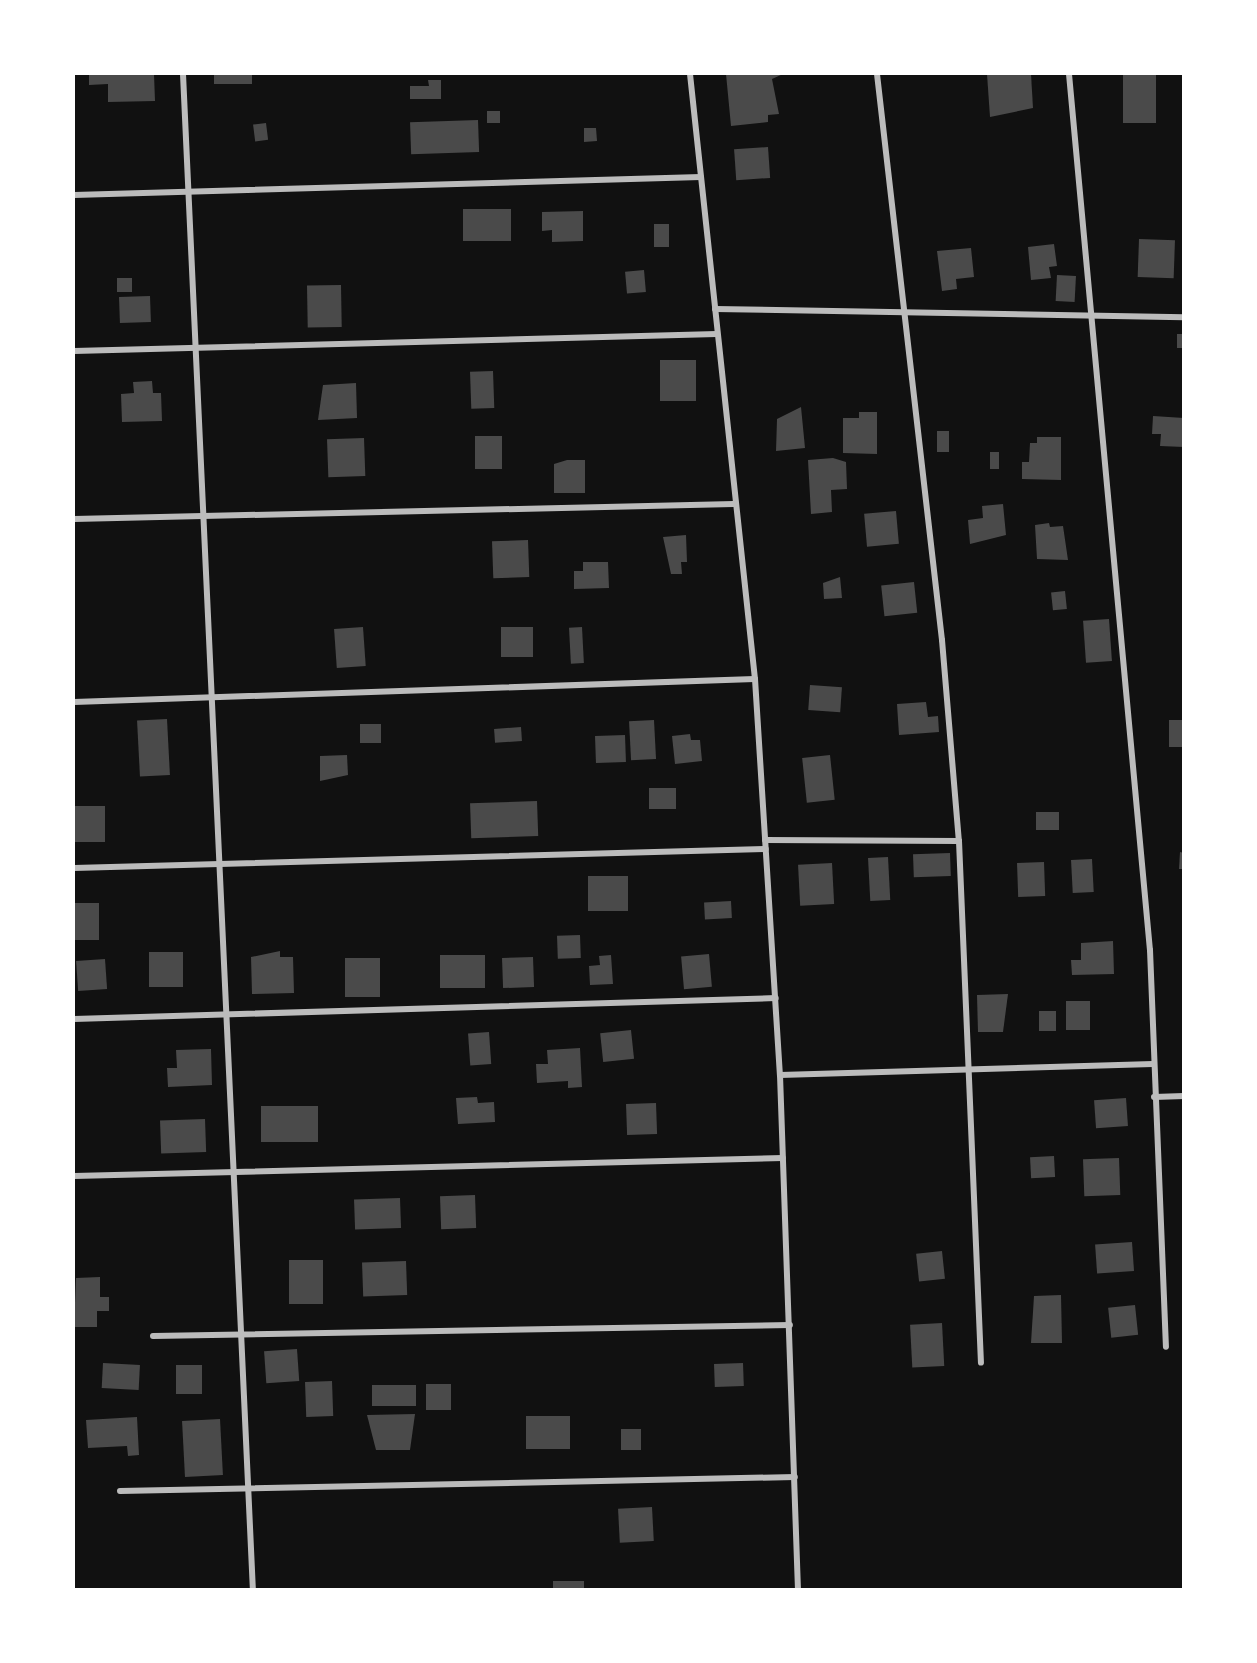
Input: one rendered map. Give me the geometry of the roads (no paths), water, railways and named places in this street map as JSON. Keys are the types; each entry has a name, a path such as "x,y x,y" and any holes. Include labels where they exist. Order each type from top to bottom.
{"street":[{"path":"183,74 208,698 229,1015 253,1590"},
{"path":"690,74 734,504 755,680 780,1075 798,1590"},
{"path":"878,74 903,313 942,640 959,841 981,1363"},
{"path":"1069,74 1130,698 1154,1064 1166,1347"},
{"path":"74,195 700,177"},
{"path":"715,309 1184,317"},
{"path":"74,351 717,334"},
{"path":"74,519 734,504"},
{"path":"74,702 755,680"},
{"path":"765,840 959,841"},
{"path":"74,868 766,849"},
{"path":"74,1019 776,998"},
{"path":"780,1075 1154,1064"},
{"path":"1154,1097 1184,1096"},
{"path":"74,1176 235,1174 783,1158"},
{"path":"153,1336 790,1325"},
{"path":"120,1491 795,1477"}]}
